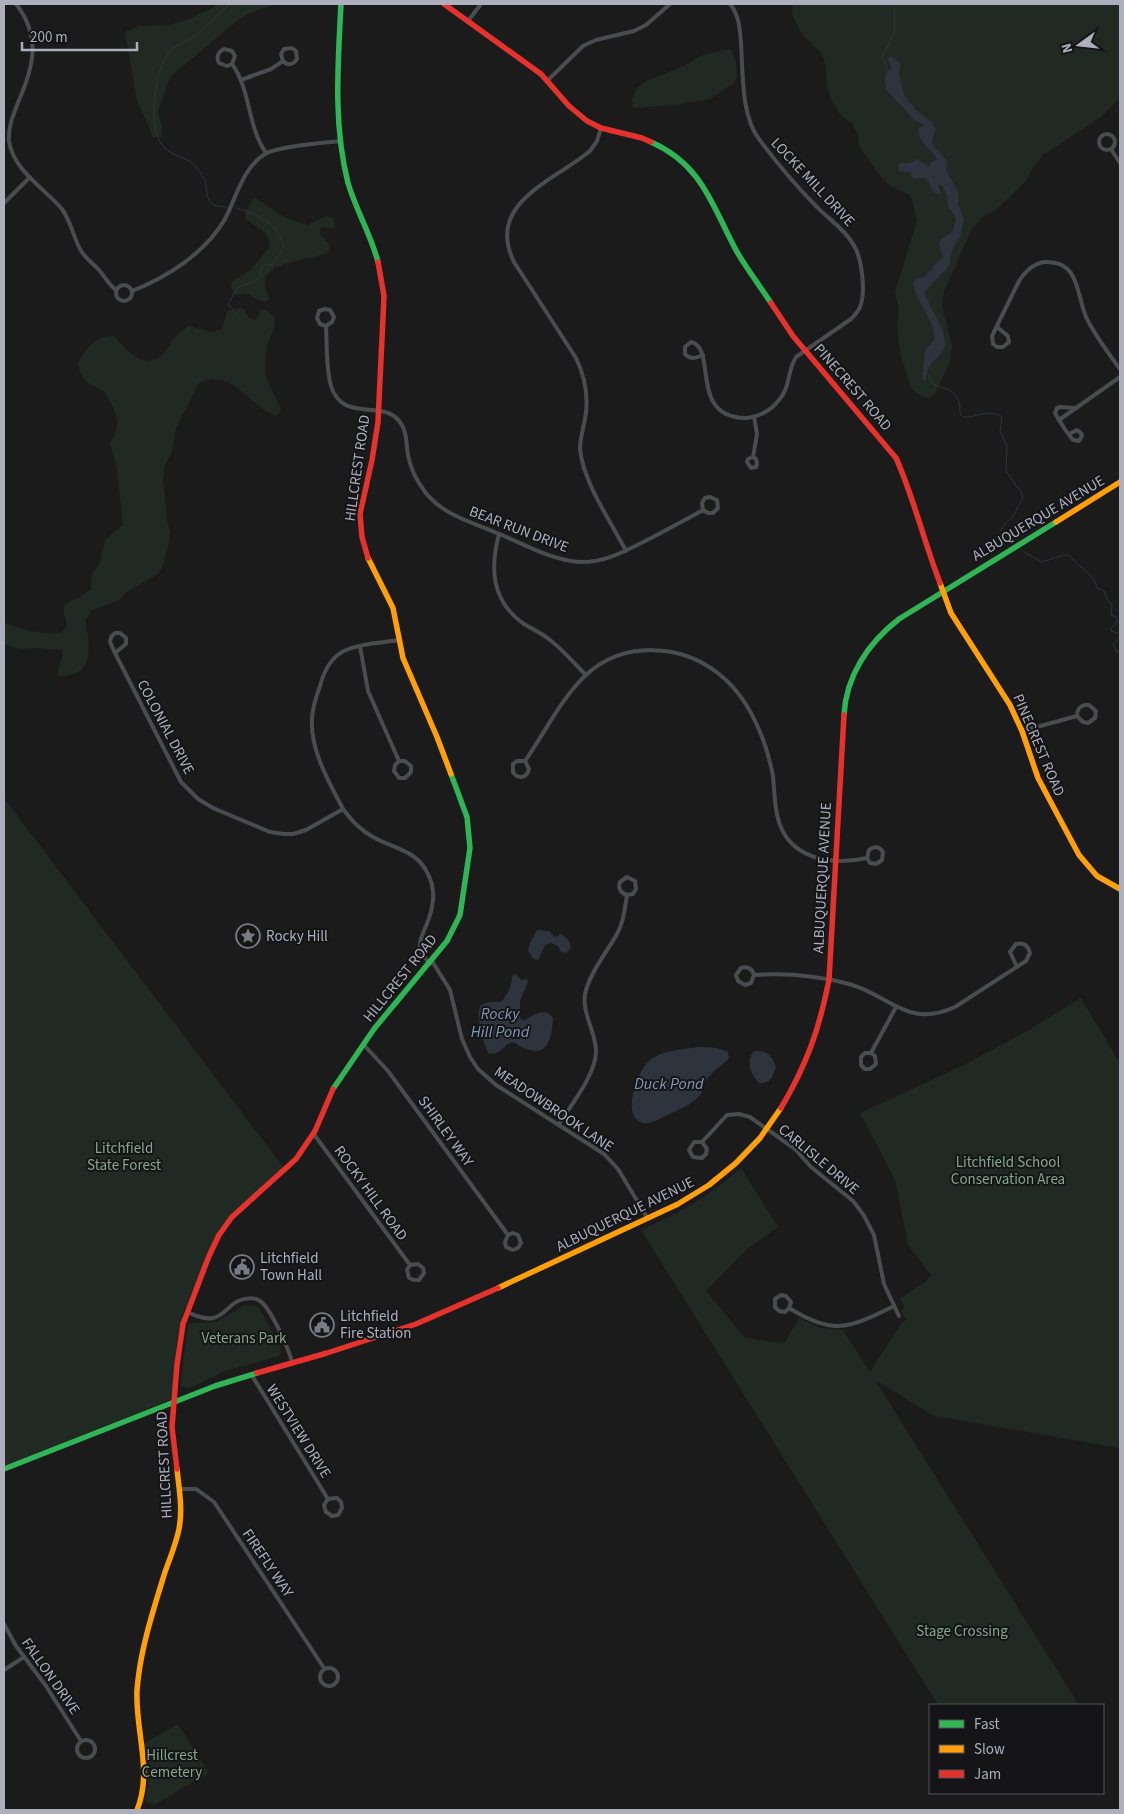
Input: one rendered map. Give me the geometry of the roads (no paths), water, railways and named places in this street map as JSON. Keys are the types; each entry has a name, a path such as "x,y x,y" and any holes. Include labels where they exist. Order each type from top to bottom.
{"street":[{"path":"16,4 23,13 29,27 33,50 28,77 12,120 10,140 15,157 30,177 63,211 83,254 116,290 116,296 122,301 130,299 132,291 126,284 119,286 116,290"},
{"name":"HILLCREST ROAD","path":"137,1810 143,1797 145,1783 137,1716 139,1672 150,1624 178,1529 181,1511 180,1489 172,1434 173,1402 180,1336 187,1312 209,1256 225,1225 292,1164 313,1133 330,1096 363,1044 382,1018 447,941 460,915 468,868 469,831 467,817 455,782 403,658 393,608 363,546 360,514 374,450 384,296 377,259 352,197 341,141 337,95 341,4"},
{"name":"PINECREST ROAD","path":"444,4 533,67 548,80 587,122 601,128 651,141 670,151 693,172 706,191 738,253 784,323 804,350 891,450 900,466 913,499 942,591 956,623 996,681 1022,731 1038,778 1079,855 1097,876 1120,889"},
{"path":"468,22 481,4"},
{"path":"548,80 583,46 596,40 634,31 646,24 670,4"},
{"name":"LOCKE MILL DRIVE","path":"730,4 736,13 739,23 746,108 753,131 813,204 844,231 855,247 859,258 862,293 858,311 851,319 804,350"},
{"path":"241,80 283,62 293,64 297,59 296,51 292,48 284,49 281,54 283,62"},
{"path":"232,64 222,65 218,61 219,52 224,49 232,51 235,56 232,64 241,80 253,128 266,153"},
{"path":"601,128 597,141 590,151 522,200 512,214 508,230 508,247 514,262 576,358 582,372 586,404 580,448 584,468 626,551"},
{"path":"1108,134 1115,139 1115,145 1111,149 1104,150 1099,146 1099,138 1108,134"},
{"path":"132,291 165,275 209,241 221,224 250,168 266,153 341,141"},
{"path":"1111,149 1120,163"},
{"path":"4,203 30,177"},
{"path":"996,327 1008,336 1008,342 1003,347 998,347 992,342 992,336 996,327 1019,282 1025,272 1032,266 1041,263 1059,264 1074,276 1086,318 1120,369"},
{"path":"325,308 332,312 334,317 332,322 326,326 320,324 317,318 319,311 325,308"},
{"path":"326,326 330,384 335,395 347,406 361,410 378,411"},
{"path":"702,355 689,358 685,354 685,347 689,343 697,344 702,355 706,365 707,390 716,406 733,416 754,417 770,409 779,400 788,385 793,361 804,350"},
{"path":"1059,420 1120,377"},
{"path":"1069,434 1055,413 1056,408 1076,408"},
{"name":"BEAR RUN DRIVE","path":"378,411 392,414 400,421 413,472 422,488 432,500 453,515 551,555 571,561 599,561 626,551 704,510"},
{"path":"753,457 756,434 754,417"},
{"name":"ALBUQUERQUE AVENUE","path":"4,1469 173,1402 251,1374 328,1353 416,1324 464,1304 648,1219 714,1183 767,1130 791,1094 813,1046 825,1008 829,980 844,711 853,674 862,657 880,634 899,619 1120,482"},
{"name":"BEAR RUN DRIVE","path":"710,497 717,500 718,508 715,512 710,514 704,510 702,502 705,498 710,497"},
{"path":"499,534 493,567 496,583 504,602 518,619 551,640 586,675"},
{"path":"120,632 126,638 126,644 115,653 110,640 115,633 120,632"},
{"path":"342,809 316,750 312,735 312,718 321,681 330,664 344,651 360,646 399,640"},
{"path":"360,646 368,691 399,761"},
{"path":"525,762 568,696 586,675 603,663 631,652 648,650 679,654 714,670 727,681 744,701 760,731 771,765 779,822 786,837 804,853 820,859 836,861 867,858"},
{"name":"COLONIAL DRIVE","path":"115,653 181,782 198,799 213,808 270,832 284,834 306,830 342,809"},
{"path":"1086,704 1092,706 1096,711 1095,718 1088,723 1083,722 1077,716 1080,707 1086,704"},
{"path":"1022,731 1077,716"},
{"path":"399,761 407,762 411,766 411,772 405,778 397,776 394,771 395,765 399,761"},
{"path":"518,761 525,762 529,769 527,774 522,777 516,776 513,772 513,764 518,761"},
{"name":"MEADOWBROOK LANE","path":"342,809 366,832 410,854 426,870 433,887 434,898 431,914 420,944 422,953 431,962 450,990 462,1039 473,1063 483,1075 496,1085 593,1146 611,1161 618,1169 648,1219"},
{"path":"878,847 883,852 884,857 878,863 870,862 867,858 867,853 871,848 878,847"},
{"path":"627,877 635,881 637,886 633,894 627,895 622,893 619,885 627,877"},
{"path":"559,1124 589,1076 595,1062 595,1043 586,1012 585,996 589,981 620,927 627,895"},
{"path":"754,975 774,974 829,980 862,988 896,1007 919,1014 938,1013 947,1010 1026,961 1029,956 1027,947 1022,944 1013,946 1010,952 1016,967"},
{"path":"746,967 752,970 754,975 752,981 745,985 738,981 736,975 738,970 746,967"},
{"path":"871,1053 896,1007"},
{"name":"SHIRLEY WAY","path":"363,1044 388,1071 508,1235"},
{"path":"865,1053 871,1053 875,1056 876,1064 870,1069 865,1069 860,1065 861,1057 865,1053"},
{"name":"CARLISLE DRIVE","path":"702,1142 723,1118 731,1114 746,1115 795,1150 811,1167 847,1195 863,1214 874,1235 884,1284 899,1316"},
{"name":"ROCKY HILL ROAD","path":"313,1133 410,1265"},
{"path":"694,1142 702,1142 707,1148 706,1154 699,1159 690,1153 690,1147 694,1142"},
{"name":"SHIRLEY WAY","path":"513,1233 520,1238 520,1246 516,1249 508,1249 505,1239 508,1235 513,1233"},
{"name":"ROCKY HILL ROAD","path":"418,1264 422,1268 424,1273 419,1280 414,1280 408,1275 407,1270 410,1265 418,1264"},
{"path":"778,1296 786,1296 791,1302 790,1308 785,1312 779,1311 774,1307 775,1299 778,1296"},
{"path":"187,1312 207,1318 214,1318 221,1315 237,1301 248,1298 258,1299 269,1312 288,1349 292,1362"},
{"path":"790,1308 814,1322 835,1326 858,1322 894,1306"},
{"name":"WESTVIEW DRIVE","path":"251,1374 328,1499"},
{"name":"FIREFLY WAY","path":"180,1489 196,1489 214,1502 324,1668 336,1670 339,1676 336,1684 330,1686 322,1682 320,1676 324,1668"},
{"name":"WESTVIEW DRIVE","path":"336,1498 341,1502 342,1508 338,1515 330,1516 326,1512 324,1505 328,1499 336,1498"},
{"name":"FALLON DRIVE","path":"4,1624 81,1741"},
{"path":"4,1670 24,1657"},
{"name":"FALLON DRIVE","path":"87,1740 94,1744 95,1752 92,1757 84,1758 79,1755 77,1748 81,1741 87,1740"}],"water":[{"path":"890,56 901,63 899,73 904,95 915,109 930,121 936,129 932,144 947,161 946,170 959,194 958,204 964,220 960,237 952,250 949,266 924,292 945,338 944,349 928,368 926,381 923,380 925,352 935,339 934,331 913,284 916,279 928,273 943,257 939,243 952,232 956,220 952,211 948,208 947,195 942,186 938,185 941,194 937,194 933,191 927,179 913,179 910,172 899,171 899,163 909,163 918,159 929,167 937,159 918,133 918,128 925,126 913,119 886,89 885,79 887,72 892,68 888,60"},
{"path":"537,930 549,931 555,937 562,934 569,941 571,948 566,953 561,952 558,946 551,943 545,945 538,960 534,959 528,951"},
{"name":"Rocky Hill Pond","path":"516,974 521,980 527,979 528,982 520,1001 520,1018 523,1021 538,1013 550,1014 553,1018 550,1038 543,1049 538,1051 513,1042 498,1052 488,1053 480,1029 479,1009 481,1005 489,1002 501,1002 509,990 512,976"},
{"name":"Duck Pond","path":"700,1047 715,1048 728,1052 729,1058 707,1078 701,1093 696,1099 654,1121 649,1123 640,1122 634,1116 632,1097 644,1067 649,1061 660,1054"},
{"path":"754,1051 762,1051 768,1054 776,1067 772,1077 763,1083 759,1083 750,1068 750,1059"}],"waterway":[{"path":"226,207 211,203 208,198 205,181 194,164 165,148 156,132 154,109 158,76 165,59 173,47 196,35 229,4"},
{"path":"888,69 882,57 895,31 894,4"},
{"path":"237,208 252,213 266,221 278,232 284,247 272,265 264,265 261,269 260,277 255,281 238,287 228,304 239,317"},
{"path":"926,370 933,384 954,393 959,401 960,413 963,417 987,413 997,414 1002,417 1000,431 1007,446 1006,471 1021,492 1023,498 1001,530 1008,539"},
{"path":"1024,552 1042,562 1064,555 1070,556 1090,574 1097,588 1104,591 1108,601 1112,604 1111,615 1116,617 1118,621 1111,631 1120,634"},
{"path":"1120,638 1113,644 1116,651 1120,653"}],"place":[{"name":"Rocky Hill","path":"248,936"},
{"name":"Litchfield Town Hall","path":"242,1267"},
{"name":"Litchfield Fire Station","path":"322,1325"}],"park label":[{"name":"Litchfield State Forest","path":"124,1156"},
{"name":"Litchfield School Conservation Area","path":"1008,1170"},
{"name":"Veterans Park","path":"244,1338"},
{"name":"Stage Crossing","path":"962,1631"},
{"name":"Hillcrest Cemetery","path":"172,1764"}]}
